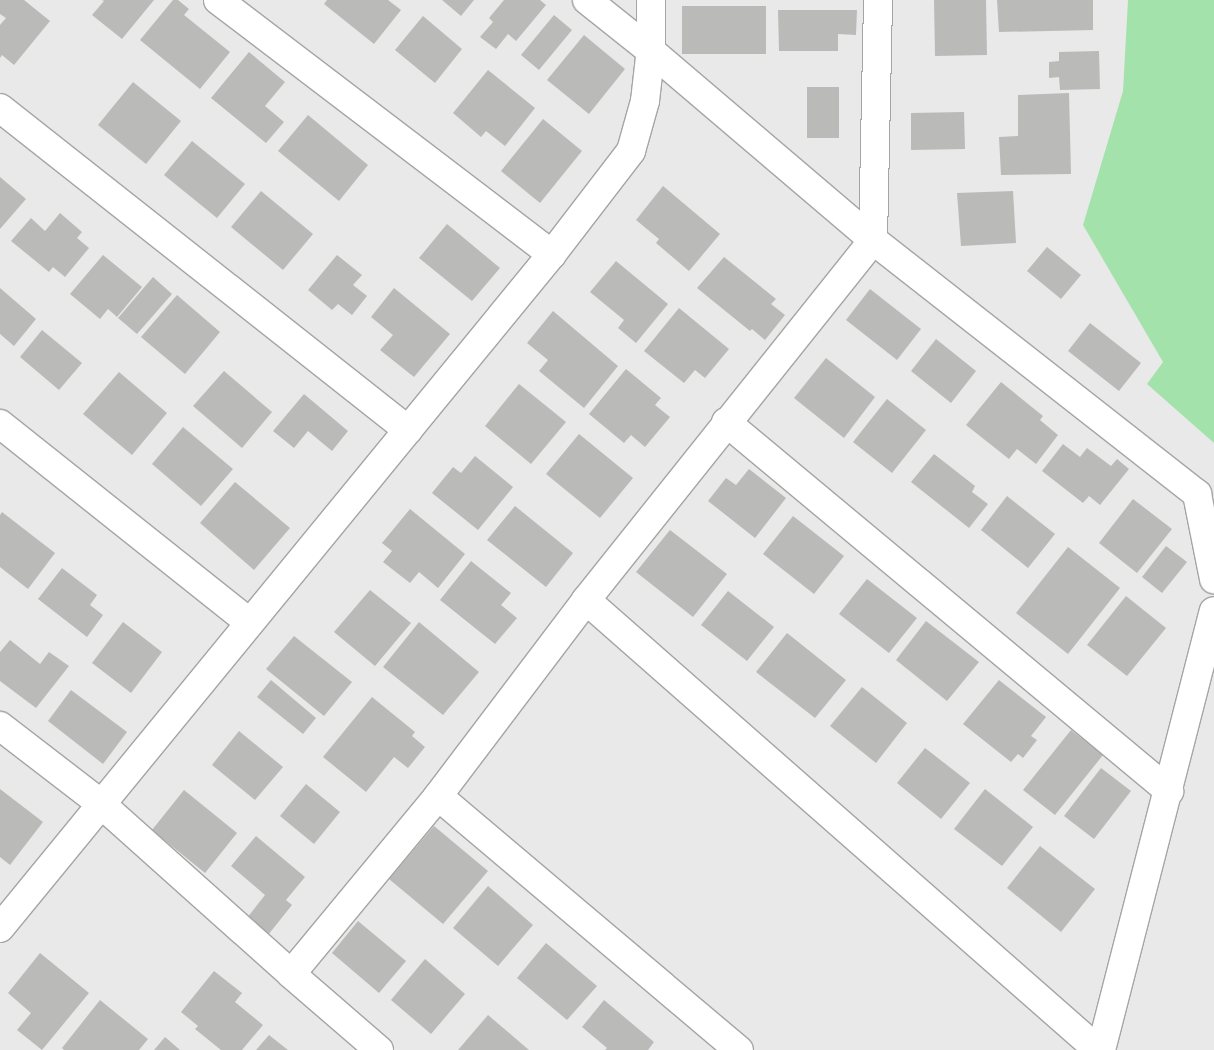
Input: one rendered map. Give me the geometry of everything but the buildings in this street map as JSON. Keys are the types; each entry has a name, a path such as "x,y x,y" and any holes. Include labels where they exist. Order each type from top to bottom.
{"street":[{"path":"218,0 552,254"},
{"path":"588,0 874,240 1197,494 1214,579"},
{"path":"0,928 100,803 552,254 631,151 645,101 651,51 651,0"},
{"path":"291,974 438,796 586,600 726,422 874,240 878,0"},
{"path":"0,108 408,430"},
{"path":"726,422 1169,791"},
{"path":"0,424 249,622"},
{"path":"586,600 1100,1050 1169,791 1214,611"},
{"path":"0,726 100,803 379,1050"},
{"path":"438,796 739,1050"}],"green space":[{"path":"1128,0 1214,0 1214,443 1147,384 1163,362 1083,225 1123,91"}]}
